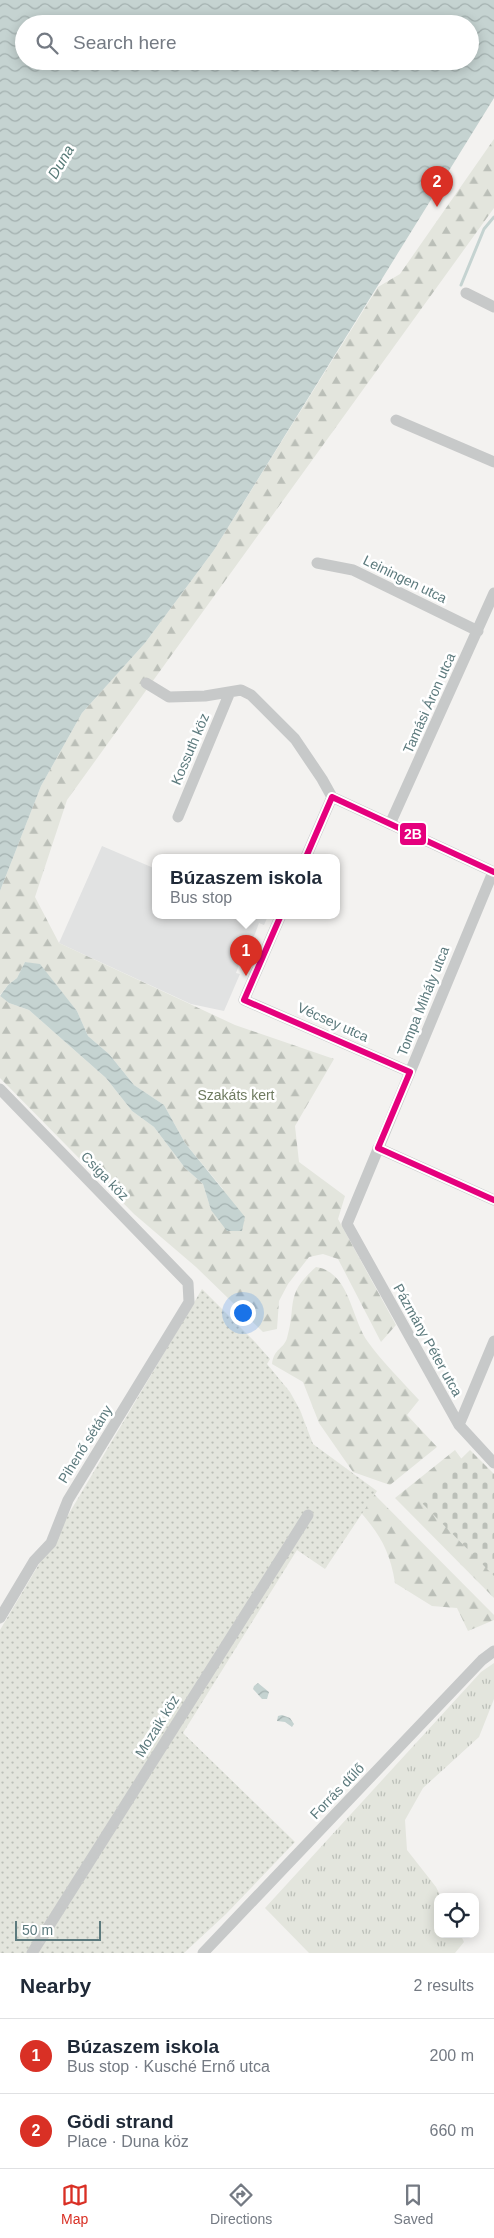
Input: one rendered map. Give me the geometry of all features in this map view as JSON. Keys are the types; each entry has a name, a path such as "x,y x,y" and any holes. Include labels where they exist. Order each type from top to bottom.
{"street":[{"path":"466,293 494,307"},
{"path":"396,420 494,462"},
{"name":"Leiningen utca","path":"316,563 354,570 478,631"},
{"name":"Tamási Áron utca","path":"390,824 494,593"},
{"path":"146,683 169,697 205,696 241,690 251,695 295,739 322,779 332,798 493,872"},
{"name":"Kossuth köz","path":"178,817 230,692"},
{"path":"307,854 332,798"},
{"name":"Tompa Mihály utca","path":"347,1224 493,872"},
{"name":"Vécsey utca","path":"279,919 244,1000 410,1072"},
{"name":"Csiga köz","path":"0,1089 188,1283"},
{"path":"378,1148 494,1200"},
{"name":"Pázmány Péter utca","path":"347,1224 458,1426 494,1463"},
{"name":"Pihenő sétány","path":"0,1618 34,1561 51,1544 68,1500 189,1302 188,1283"},
{"path":"458,1426 494,1341"},
{"name":"Mozaik köz","path":"32,1953 308,1515"},
{"name":"Forrás dűlő","path":"203,1953 482,1660 494,1651"}],"shaded area":[{"path":"102,846 152,867 152,919 267,919 264,925 259,923 246,958 250,960 248,968 239,965 236,973 240,974 224,1011 191,1004 59,943"}],"green space":[{"name":"Szakáts kert","path":"494,139 494,208 67,800 35,897 59,943 235,1025 334,1059 295,1126 299,1162 345,1196 338,1219 396,1325 381,1342 338,1259 323,1254 309,1257 288,1284 279,1301 277,1329 263,1332 196,1267 134,1214 0,1078 0,996 9,1003 29,1010 106,1078 132,1111 154,1127 185,1168 203,1184 211,1210 223,1189 185,1143 164,1105 134,1085 109,1054 88,1036 77,1011 40,965 25,962 17,978 0,995 0,891 41,786 82,713 145,643 214,550 378,287 400,274"},
{"path":"316,1267 327,1271 343,1287 368,1342 386,1365 419,1400 407,1415 437,1447 390,1485 353,1472 319,1423 303,1382 272,1364 275,1355 286,1342 295,1293 299,1285"},
{"path":"202,1289 270,1359 267,1364 290,1392 300,1410 313,1444 377,1491 325,1569 297,1550 183,1733 295,1842 226,1914 184,1953 0,1953 0,1630"},
{"path":"455,1450 494,1503 494,1598 395,1498"},
{"path":"470,1450 494,1474 494,1576 419,1500"},
{"path":"366,1486 494,1615 494,1620 468,1631 457,1608 432,1606 395,1583 387,1551 372,1526 357,1508"},
{"path":"494,1663 494,1699 479,1737 423,1788 405,1820 407,1850 439,1893 434,1893 434,1938 462,1938 464,1942 455,1953 309,1953 265,1908 481,1672"}],"water":[{"name":"Duna","path":"0,0 494,0 494,98 214,550 145,643 82,713 41,786 0,891"},
{"path":"25,962 40,964 77,1011 88,1036 109,1054 134,1085 164,1105 185,1143 245,1217 242,1231 227,1231 211,1210 203,1184 185,1168 154,1127 132,1111 106,1078 29,1010 9,1003 0,996 8,985 17,978"},
{"path":"258,1683 269,1692 267,1699 262,1699 253,1689"},
{"path":"282,1715 290,1718 294,1724 292,1727 285,1722 277,1721 278,1716"}],"waterway":[{"path":"461,285 484,229 494,217"}],"transit line":[{"name":"2B","path":"332,797 494,872"},
{"name":"2B","path":"307,854 332,797"},
{"name":"2B","path":"244,1000 279,919"},
{"name":"2B","path":"244,1000 410,1072"},
{"name":"2B","path":"378,1148 410,1072"},
{"name":"2B","path":"378,1148 494,1200"}],"place":[{"name":"Gödi strand","path":"437,207"},
{"name":"Búzaszem iskola","path":"246,976"}]}
